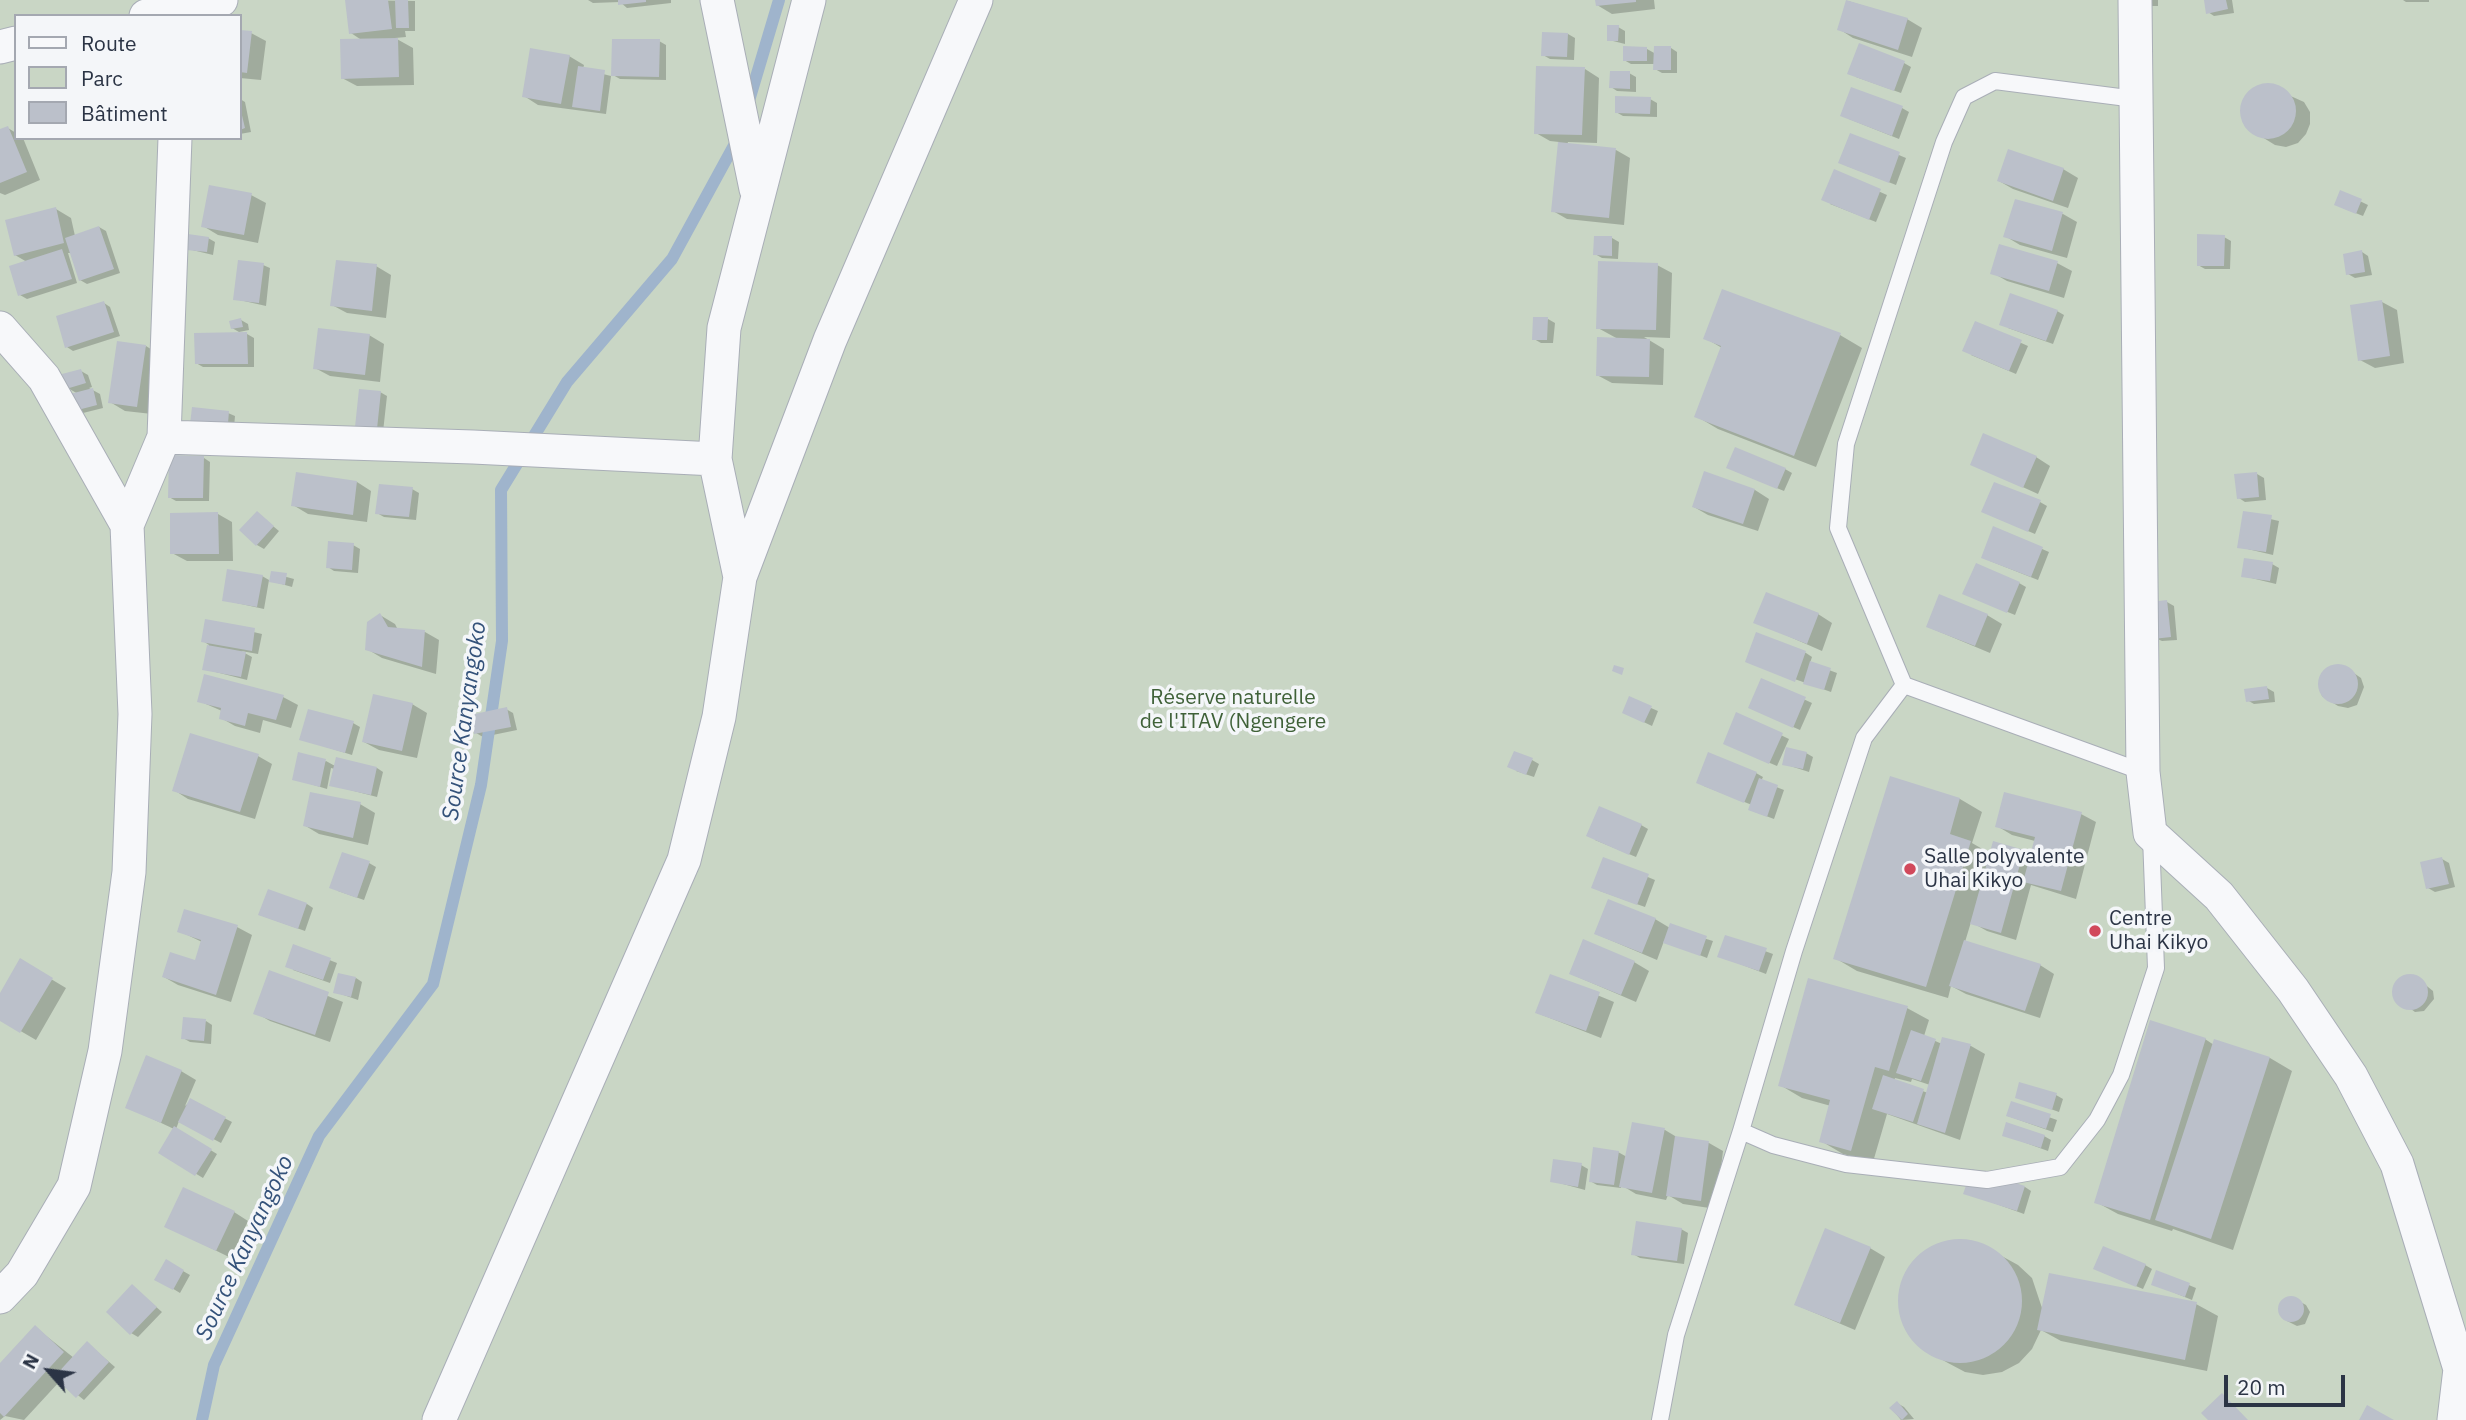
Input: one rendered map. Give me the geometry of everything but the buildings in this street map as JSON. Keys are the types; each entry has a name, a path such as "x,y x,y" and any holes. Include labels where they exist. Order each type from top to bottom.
{"street":[{"path":"167,10 222,0"},
{"path":"717,0 757,195"},
{"path":"740,577 715,460 724,328 809,0"},
{"path":"439,1420 684,860 719,717 740,577 830,340 976,0"},
{"path":"2135,0 2143,772 2150,832 2219,896 2293,990 2351,1076 2397,1164 2460,1369 2454,1420"},
{"path":"0,1297 22,1274 75,1186 105,1051 129,872 135,714 127,525 164,437 175,140"},
{"path":"0,328 44,378 127,525"},
{"path":"164,437 474,447 715,460"}],"lane":[{"path":"2135,99 1995,81 1964,97 1944,142 1846,444 1838,528 1904,685 2143,772"},
{"path":"1660,1420 1676,1335 1741,1131 1794,951 1864,738 1904,685"},
{"path":"1741,1131 1773,1145 1846,1164 1987,1180 2060,1167 2097,1121 2121,1075 2156,968 2150,832"}],"green space":[{"name":"Réserve naturelle de l'ITAV (Ngengere","path":"0,0 2466,0 2466,1420 0,1420"}],"waterway":[{"name":"Source Kanyangoko","path":"748,104 779,0"},
{"name":"Source Kanyangoko","path":"202,1420 214,1365 319,1136 433,984 481,785 502,641 501,490 567,382 672,259 738,138"}],"place":[{"name":"Salle polyvalente Uhai Kikyo","path":"1910,869"},
{"name":"Centre Uhai Kikyo","path":"2095,931"}]}
